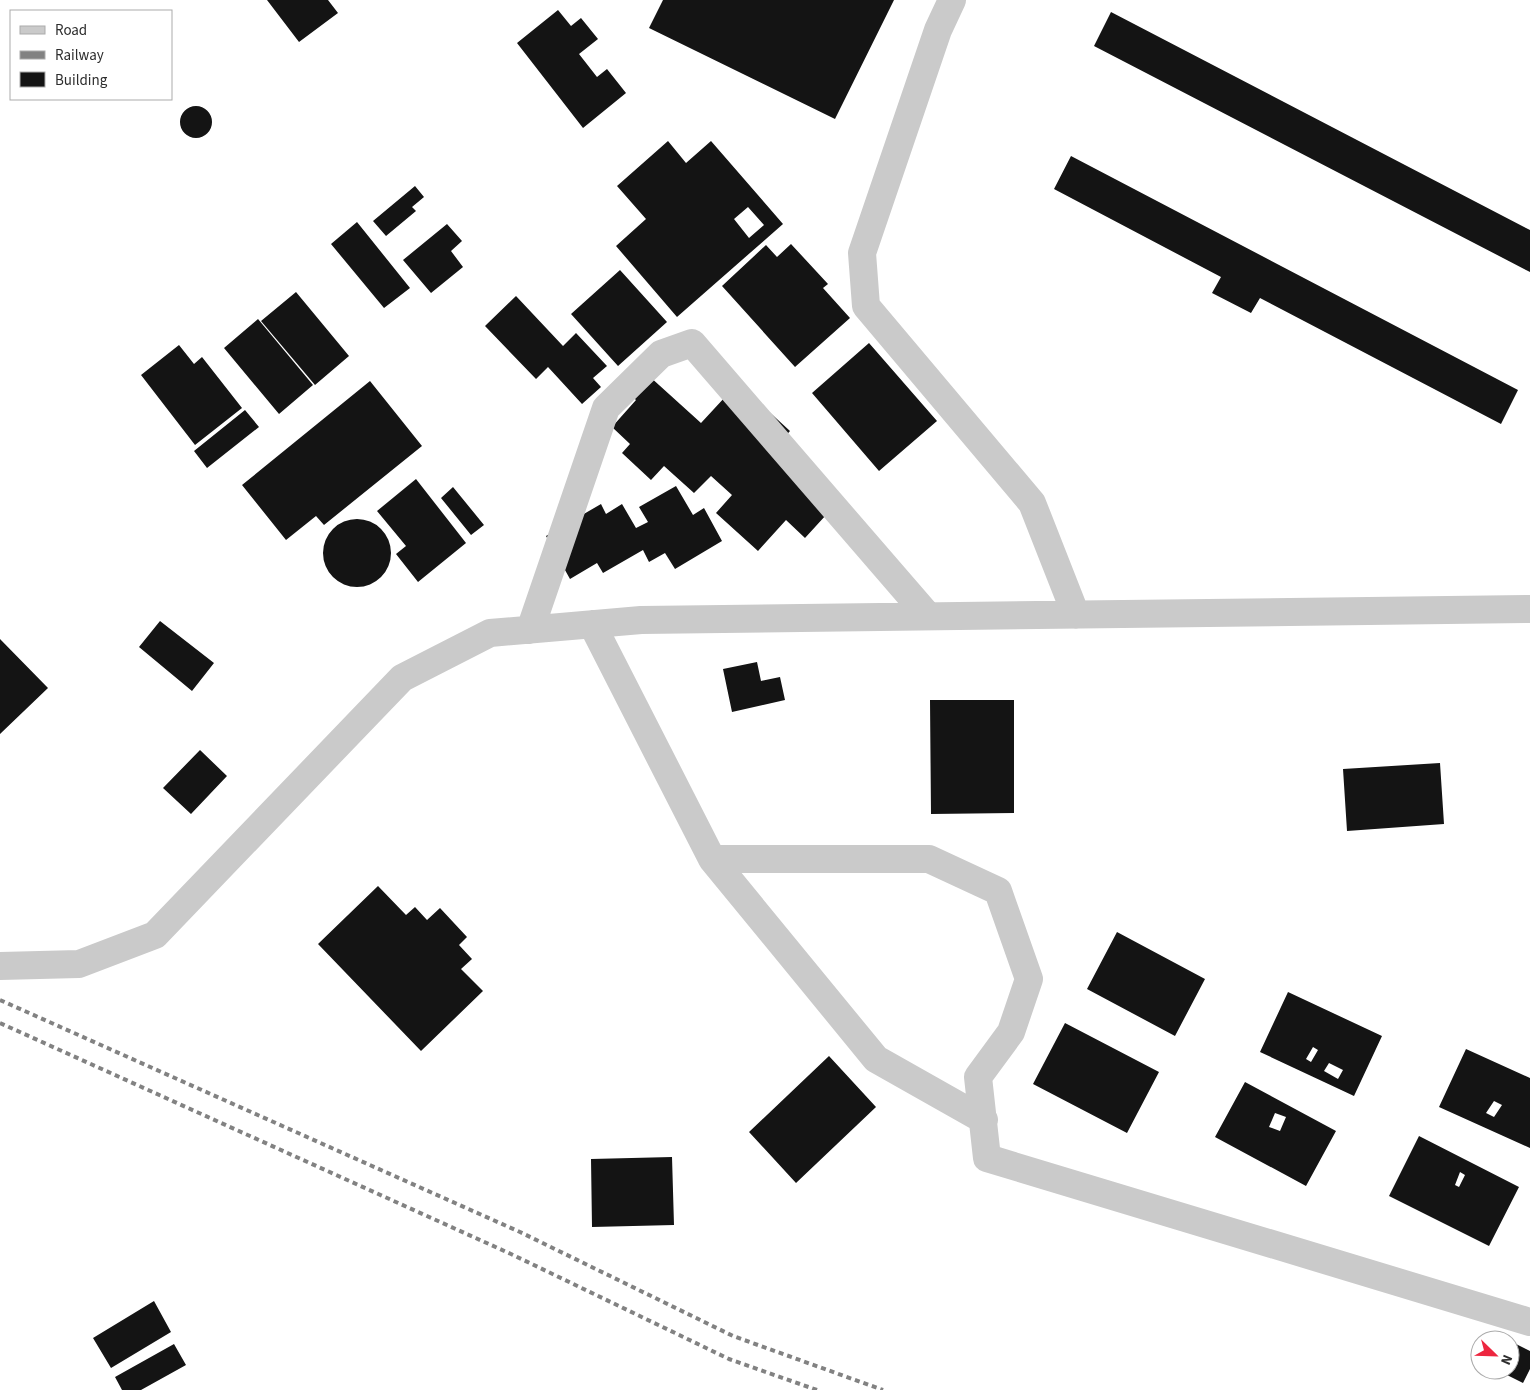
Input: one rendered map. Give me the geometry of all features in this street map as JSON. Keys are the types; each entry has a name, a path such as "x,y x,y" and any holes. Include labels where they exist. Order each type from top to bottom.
{"street":[{"path":"952,0 938,30 862,253 866,306 1032,503 1076,615"},
{"path":"530,630 606,408 661,354 692,343 928,616"},
{"path":"0,966 79,964 155,935 402,678 490,633 641,620 1530,610"},
{"path":"592,624 712,859 876,1059 984,1120"},
{"path":"712,859 929,859 998,891 1029,979 1011,1032 978,1077 987,1158 1530,1322"}],"building":[{"path":"267,0 328,0 338,13 299,42"},
{"path":"663,0 894,0 835,119 649,28"},
{"path":"558,10 571,26 581,18 598,39 579,54 597,77 607,69 626,93 583,128 517,43"},
{"path":"1111,12 1530,230 1530,272 1094,46"},
{"path":"196,106 202,107 207,111 211,116 211,128 207,133 202,137 196,138 190,137 185,133 181,128 180,122 181,116 185,111 190,107"},
{"path":"668,141 686,163 711,141 783,224 677,317 616,246 646,219 617,186","holes":["748,207 764,225 749,238 734,219"]},
{"path":"1071,156 1518,390 1501,424 1260,298 1251,313 1212,293 1221,277 1054,189"},
{"path":"415,186 424,197 412,207 416,211 386,236 373,221"},
{"path":"357,222 410,288 384,308 331,244"},
{"path":"447,224 462,241 451,251 463,267 431,293 403,260"},
{"path":"791,244 828,284 823,288 850,318 795,367 722,286 766,245 777,257"},
{"path":"620,270 667,322 618,366 571,314"},
{"path":"296,292 349,356 315,385 261,321"},
{"path":"516,296 563,346 576,333 607,366 593,378 601,387 582,404 548,367 536,379 485,326"},
{"path":"258,319 313,385 279,414 224,348"},
{"path":"869,343 937,421 879,471 812,393"},
{"path":"179,345 194,364 202,357 242,408 195,445 141,375"},
{"path":"638,366 701,423 738,383 790,431 776,447 837,503 805,538 786,520 758,551 716,513 732,495 711,476 694,493 664,466 651,480 622,453 630,444 612,427 636,400 620,385"},
{"path":"370,381 422,446 324,525 316,516 286,540 242,485"},
{"path":"245,410 259,427 207,468 194,451"},
{"path":"416,479 466,543 418,582 396,554 406,546 377,511"},
{"path":"676,486 693,515 704,508 722,541 675,569 665,553 649,562 643,550 603,573 597,563 570,579 546,536 601,504 606,514 622,504 636,528 648,522 639,507"},
{"path":"453,487 484,525 471,535 441,498"},
{"path":"357,519 370,522 381,529 388,540 391,553 388,566 381,577 370,584 357,587 344,584 333,577 326,566 323,553 326,540 333,529 344,522"},
{"path":"160,621 214,663 192,691 139,647"},
{"path":"0,639 48,688 0,734"},
{"path":"757,662 761,681 780,677 785,700 732,712 723,669"},
{"path":"930,700 1014,700 1014,813 931,814"},
{"path":"200,750 227,776 191,814 163,788"},
{"path":"1440,763 1444,824 1347,831 1343,769"},
{"path":"378,886 406,915 415,907 427,920 440,908 467,937 459,945 472,959 461,969 483,991 421,1051 318,944"},
{"path":"1117,932 1205,979 1175,1036 1087,989"},
{"path":"1288,992 1382,1036 1354,1096 1260,1052","holes":["1313,1047 1318,1050 1311,1062 1306,1059","1329,1063 1343,1070 1338,1079 1324,1071"]},
{"path":"1065,1023 1159,1072 1127,1133 1033,1084"},
{"path":"1466,1049 1530,1078 1530,1148 1439,1107","holes":["1494,1101 1502,1105 1494,1117 1486,1113"]},
{"path":"829,1056 876,1107 796,1183 749,1132"},
{"path":"1245,1082 1336,1131 1306,1186 1215,1137","holes":["1275,1113 1286,1117 1280,1131 1269,1127"]},
{"path":"1419,1136 1519,1187 1489,1246 1389,1196","holes":["1460,1172 1465,1175 1459,1187 1455,1185"]},
{"path":"672,1157 674,1225 592,1227 591,1159"},
{"path":"154,1301 171,1332 111,1368 93,1338"},
{"path":"174,1344 186,1365 141,1390 122,1390 115,1377"},
{"path":"1520,1346 1530,1351 1530,1369 1523,1383 1517,1380 1520,1380"}],"railway":[{"path":"0,1000 520,1232 733,1336 883,1390"},
{"path":"0,1023 511,1254 729,1359 817,1390"}]}
